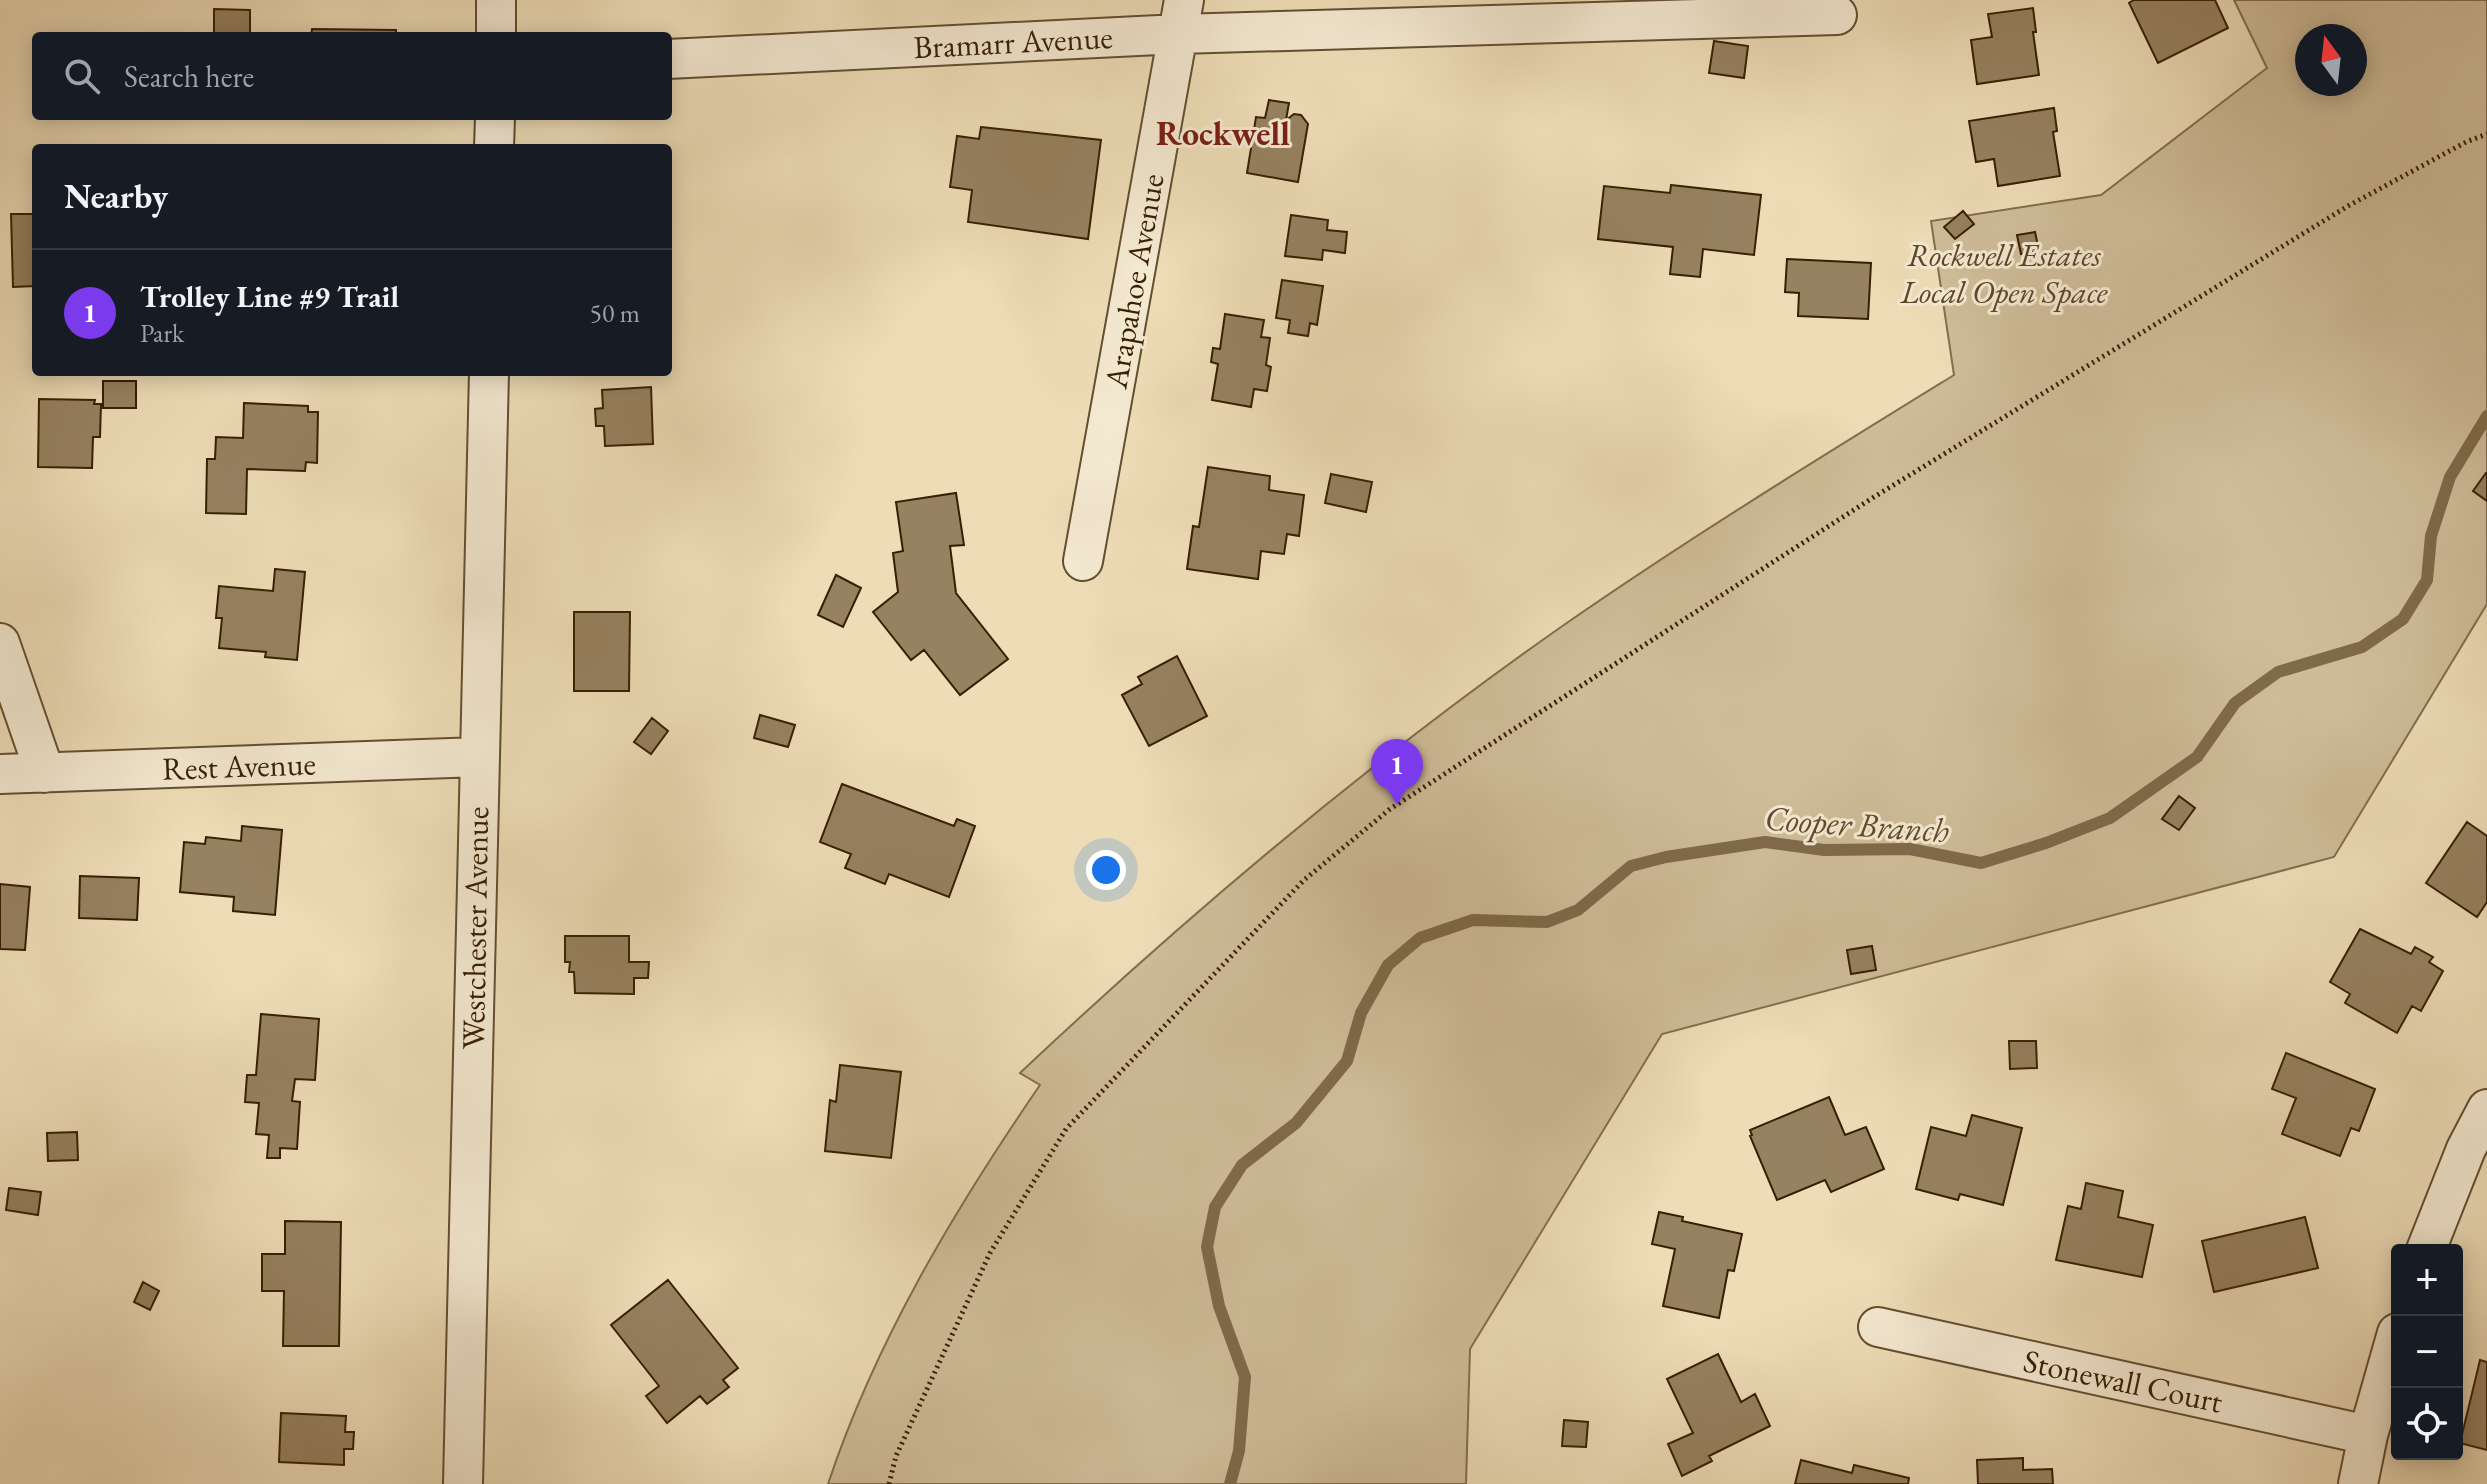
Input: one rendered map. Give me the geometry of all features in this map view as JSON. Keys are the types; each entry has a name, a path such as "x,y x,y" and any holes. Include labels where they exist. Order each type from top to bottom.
{"street":[{"path":"496,0 496,32"},
{"name":"Bramarr Avenue","path":"672,59 1182,17 1837,15"},
{"name":"Arapahoe Avenue","path":"1083,561 1182,17"},
{"path":"494,144 495,120"},
{"name":"Westchester Avenue","path":"463,1484 489,376"},
{"path":"0,643 45,773"},
{"name":"Rest Avenue","path":"0,774 479,757"},
{"path":"2428,1244 2466,1149 2487,1109"},
{"name":"Stonewall Court","path":"1878,1327 2368,1435"},
{"path":"2358,1484 2391,1354"}],"path":[{"path":"889,1484 896,1456 990,1253 1066,1129 1304,880 1390,809 1874,497 2348,206 2466,142 2487,134"}],"green space":[{"name":"Rockwell Estates Local Open Space","path":"2234,0 2487,0 2487,604 2334,857 1662,1034 1470,1349 1466,1484 828,1484 869,1378 920,1277 978,1179 1040,1085 1020,1073 1149,955 1283,840 1490,678 1658,562 1954,375 1931,221 2101,195 2267,68"}],"building":[{"path":"2134,0 2215,0 2228,28 2158,63 2129,3"},
{"path":"2033,8 2039,75 1977,84 1971,40 1992,37 1988,14"},
{"path":"214,9 250,10 250,32 214,32"},
{"path":"312,29 396,30 396,32 312,32"},
{"path":"1714,41 1748,46 1744,78 1709,73"},
{"path":"1269,100 1289,103 1286,120 1294,114 1301,115 1308,124 1298,182 1247,173 1256,117 1265,118"},
{"path":"2054,108 2057,131 2053,132 2060,176 1998,186 1994,159 1976,162 1969,121"},
{"path":"981,127 1101,140 1088,239 968,222 972,190 950,187 957,136 979,139"},
{"path":"1671,185 1761,195 1754,255 1703,249 1700,277 1670,274 1673,247 1598,239 1604,186 1670,193"},
{"path":"1963,211 1974,224 1955,239 1944,227"},
{"path":"11,214 32,214 32,286 13,287"},
{"path":"1291,215 1328,220 1327,230 1347,232 1345,253 1323,250 1322,260 1285,256"},
{"path":"2035,232 2039,251 2021,254 2017,235"},
{"path":"1787,259 1871,263 1868,319 1798,316 1799,293 1785,292"},
{"path":"1282,280 1323,286 1317,325 1310,323 1308,336 1288,333 1290,320 1276,318"},
{"path":"1225,314 1264,320 1261,337 1270,338 1266,365 1271,367 1267,391 1254,389 1251,407 1212,400 1218,364 1211,362 1213,348 1220,349"},
{"path":"103,381 136,381 136,408 103,408"},
{"path":"651,387 653,444 605,446 604,426 596,426 595,409 603,408 602,390"},
{"path":"39,399 95,400 94,404 101,404 100,437 93,437 92,468 38,467"},
{"path":"244,403 308,406 308,412 318,412 317,463 306,462 305,471 247,469 246,514 206,513 207,459 215,459 216,437 243,438"},
{"path":"1208,467 1270,476 1269,490 1304,495 1299,536 1287,534 1284,554 1261,551 1258,579 1187,569 1193,526 1199,527"},
{"path":"2487,473 2487,501 2473,491"},
{"path":"1331,474 1372,482 1366,512 1325,503"},
{"path":"956,493 964,545 950,546 956,593 1008,659 960,695 924,650 911,660 873,612 898,592 893,553 903,551 896,502"},
{"path":"275,569 305,572 297,660 265,657 266,652 219,648 222,618 216,618 219,586 273,591"},
{"path":"836,575 861,588 843,627 818,615"},
{"path":"574,612 630,612 629,691 574,691"},
{"path":"1177,656 1207,716 1149,746 1122,695 1142,684 1138,677"},
{"path":"760,715 795,725 788,747 754,738"},
{"path":"652,718 668,731 651,754 634,742"},
{"path":"842,784 954,826 957,819 975,826 949,897 889,874 885,884 845,868 851,854 820,842"},
{"path":"2179,796 2195,808 2179,830 2162,819"},
{"path":"2467,822 2487,836 2487,902 2477,917 2426,883"},
{"path":"242,826 282,830 275,915 233,911 234,897 180,892 184,842 205,844 206,837 241,841"},
{"path":"80,876 139,878 137,920 79,918"},
{"path":"0,884 30,887 25,950 0,949"},
{"path":"2360,929 2411,954 2415,947 2433,957 2429,962 2443,971 2421,1011 2412,1006 2397,1033 2345,1003 2350,994 2330,982"},
{"path":"565,936 629,936 629,962 649,962 648,978 634,978 634,994 575,993 574,972 569,972 570,962 565,962"},
{"path":"1872,946 1876,970 1851,974 1847,950"},
{"path":"261,1014 319,1019 315,1080 295,1079 292,1101 300,1102 297,1149 280,1148 280,1158 267,1158 269,1135 256,1134 259,1103 245,1102 247,1075 256,1075"},
{"path":"2009,1041 2036,1041 2037,1068 2010,1069"},
{"path":"2286,1053 2375,1089 2359,1131 2351,1128 2340,1156 2282,1134 2296,1098 2272,1089"},
{"path":"840,1065 901,1072 891,1158 825,1151 830,1100 836,1102"},
{"path":"1829,1097 1845,1135 1866,1127 1884,1169 1831,1192 1825,1180 1777,1200 1750,1130"},
{"path":"1972,1115 2022,1128 2003,1205 1960,1194 1958,1200 1916,1189 1931,1127 1966,1136"},
{"path":"77,1132 78,1160 48,1161 47,1133"},
{"path":"2086,1183 2123,1191 2118,1217 2153,1225 2142,1277 2056,1260 2068,1206 2081,1209"},
{"path":"9,1188 41,1192 38,1215 6,1210"},
{"path":"1659,1212 1683,1217 1682,1221 1742,1234 1734,1271 1728,1270 1719,1318 1663,1306 1675,1249 1652,1244"},
{"path":"2305,1217 2318,1268 2214,1292 2202,1241"},
{"path":"285,1221 341,1222 339,1346 283,1346 284,1291 262,1291 262,1254 285,1254"},
{"path":"668,1280 738,1368 723,1380 729,1387 707,1404 700,1396 667,1423 646,1396 659,1386 611,1325"},
{"path":"143,1282 159,1291 150,1310 134,1302"},
{"path":"1718,1354 1741,1402 1755,1394 1770,1426 1709,1456 1712,1461 1682,1476 1668,1444 1693,1433 1667,1379"},
{"path":"2480,1360 2487,1362 2487,1450 2463,1444 2463,1431"},
{"path":"281,1413 346,1416 345,1432 354,1432 353,1449 344,1449 344,1465 279,1462"},
{"path":"1564,1420 1588,1422 1586,1447 1562,1446"},
{"path":"2023,1458 2023,1470 2052,1469 2053,1484 1978,1484 1977,1460"},
{"path":"1801,1460 1852,1473 1854,1465 1909,1478 1908,1484 1795,1484"}],"waterway":[{"name":"Cooper Branch","path":"1230,1484 1239,1451 1245,1377 1219,1306 1207,1247 1215,1207 1242,1165 1296,1123 1347,1061 1361,1013 1388,965 1420,938 1473,920 1547,922 1578,910 1631,866 1666,857 1765,842 1824,850 1910,849 1981,863 2046,843 2110,818 2197,757 2235,703 2278,672 2362,647 2403,619 2427,580 2431,536 2450,477 2487,416"}],"place":[{"name":"Trolley Line #9 Trail","path":"1397,805"}],"district":[{"name":"Rockwell","path":"1223,133"}]}
